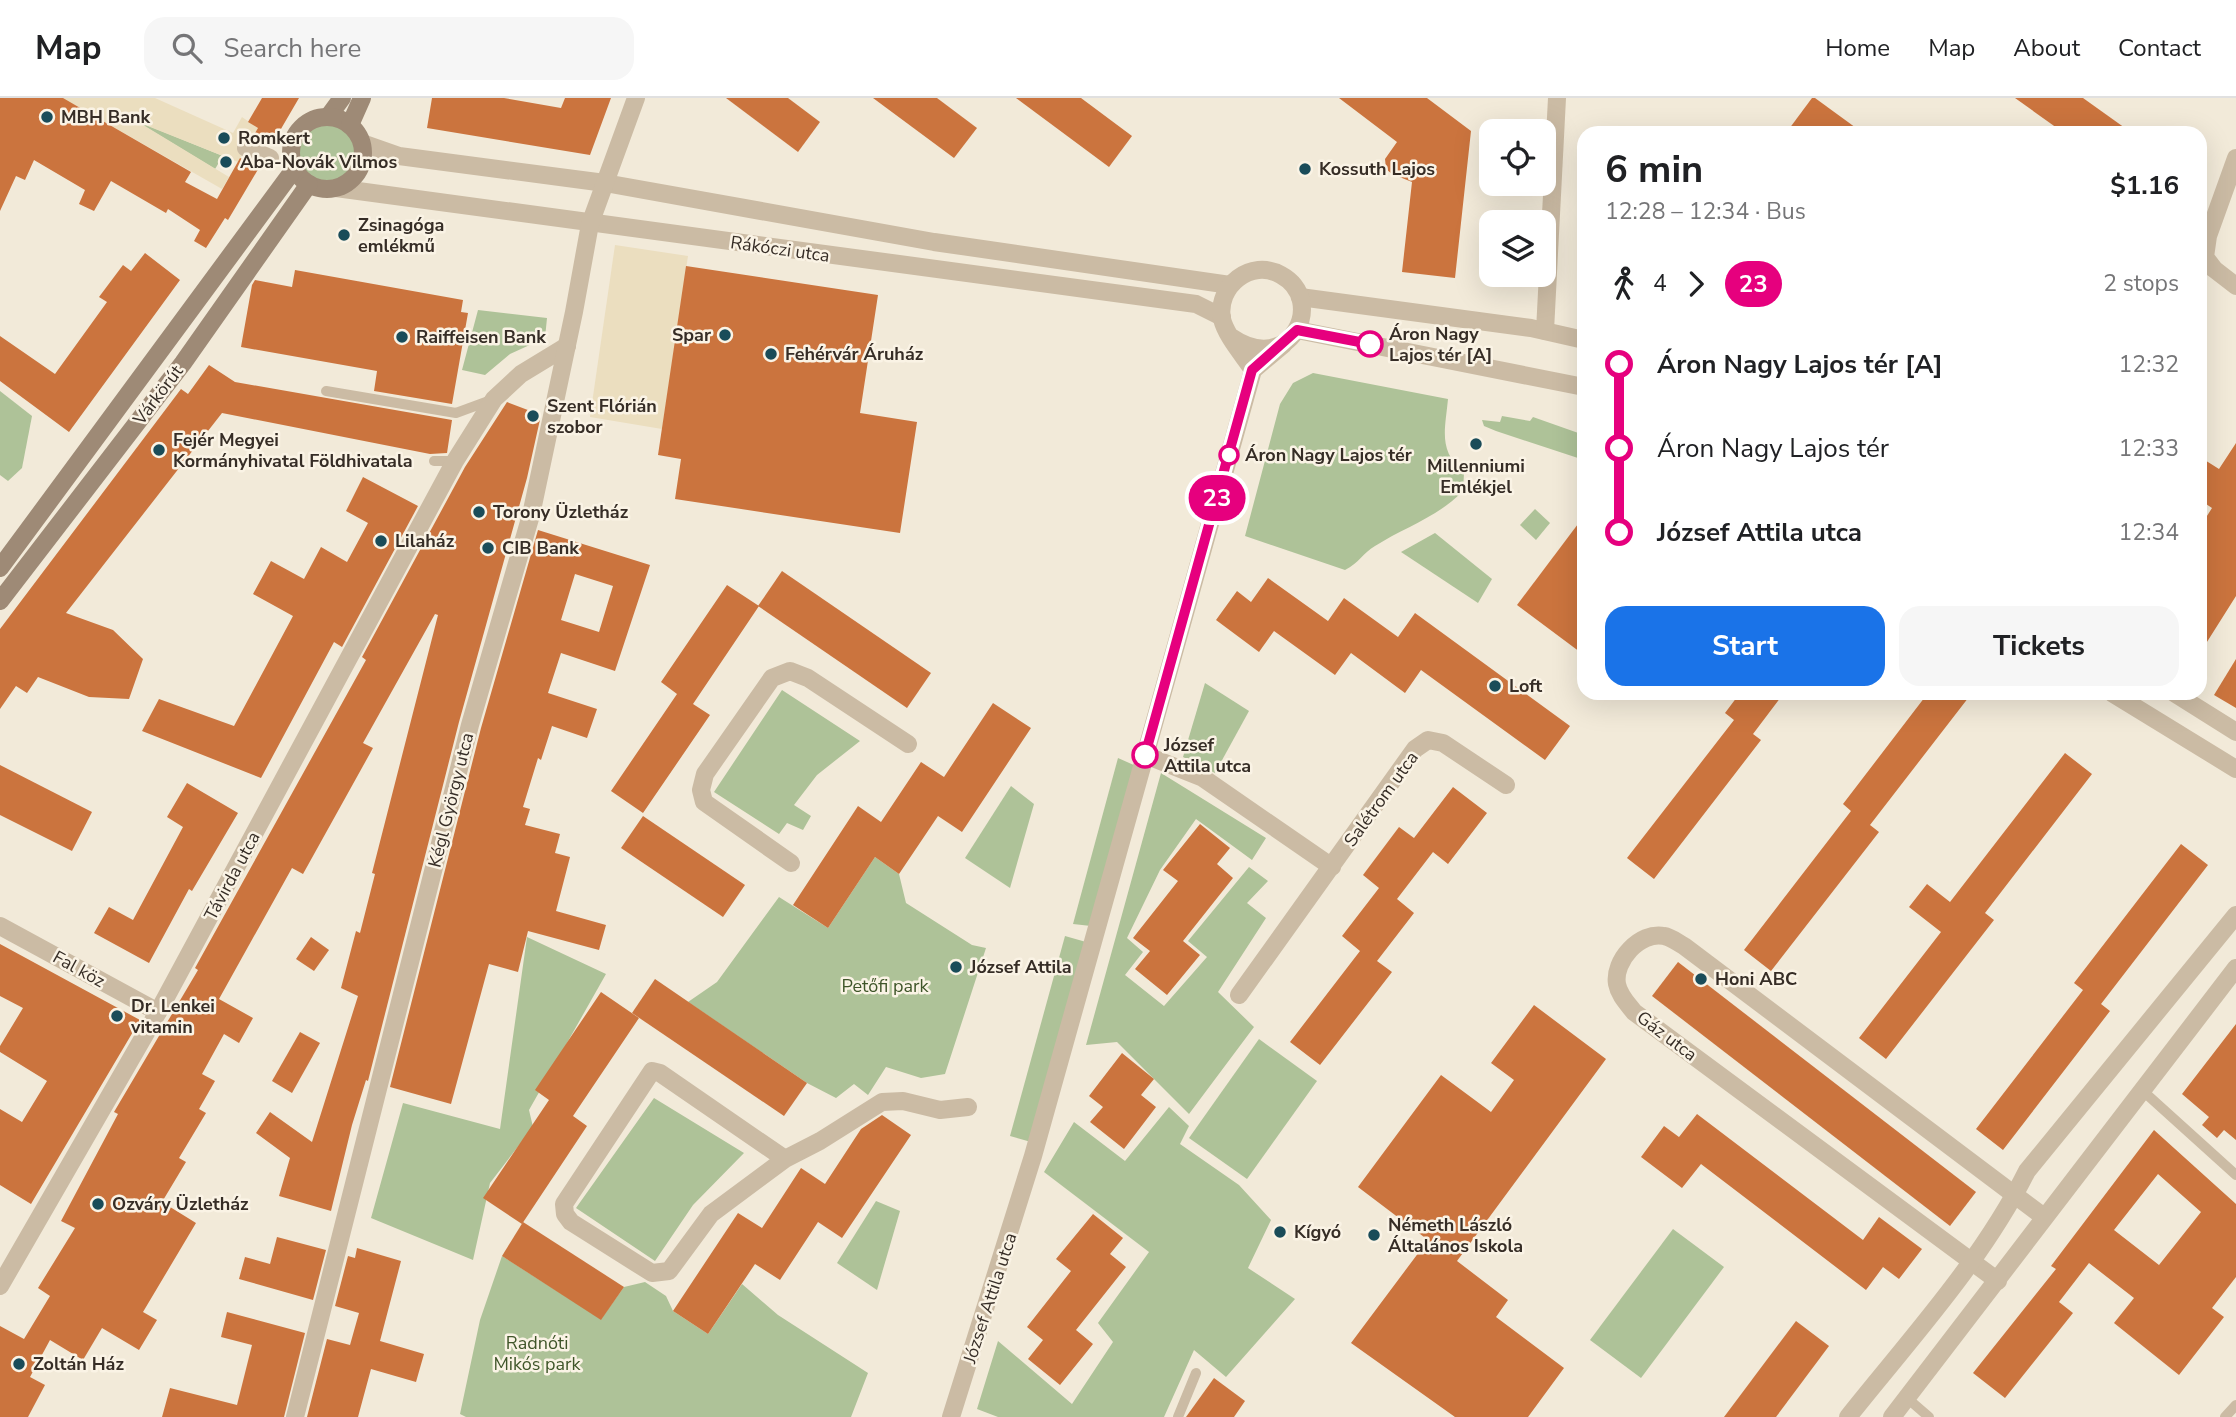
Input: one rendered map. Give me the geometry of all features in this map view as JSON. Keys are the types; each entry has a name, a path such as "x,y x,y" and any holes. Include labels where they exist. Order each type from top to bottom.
{"street":[{"path":"328,117 350,125 362,144 361,166 346,183 336,188 309,184 295,168 292,144 305,124 328,117 342,98"},
{"path":"350,125 362,98"},
{"name":"Kégl György utca","path":"295,1417 470,725 531,515 590,224 636,98"},
{"path":"1545,331 1557,98"},
{"name":"Rákóczi utca","path":"362,144 400,156 605,183 934,242 1230,285"},
{"path":"246,149 270,158"},
{"path":"2207,246 2208,236 2236,158"},
{"name":"Várkörút","path":"0,568 264,205 295,168"},
{"name":"Várkörút","path":"0,601 183,363 309,184"},
{"name":"Rákóczi utca","path":"336,188 1196,304 1222,317"},
{"path":"2207,259 2214,270 2236,286"},
{"path":"1268,270 1282,275 1300,297 1301,319 1297,330 1252,370 1222,317 1224,295 1230,285 1240,276 1268,270"},
{"path":"1300,297 1545,331 1577,338"},
{"path":"1297,330 1577,386"},
{"path":"1231,337 1247,348 1266,351 1284,344"},
{"name":"Távirda utca","path":"0,1286 158,1012 455,461 494,399 521,374 567,346"},
{"name":"József Attila utca","path":"951,1417 1033,1156 1252,370"},
{"path":"791,863 704,802 701,790 705,774 772,678 790,671 808,678 908,744"},
{"path":"2123,700 2236,769"},
{"path":"2185,700 2236,732"},
{"name":"Salétrom utca","path":"1239,995 1415,749 1428,740 1443,743 1506,785"},
{"path":"1145,755 1203,778 1332,867"},
{"path":"1848,1417 1970,1261 2015,1195 2027,1171 2236,915"},
{"name":"Fal köz","path":"0,926 158,1012"},
{"name":"Gáz utca","path":"1998,1281 1634,1012 1622,998 1617,983 1618,967 1635,944 1651,936 1665,936 1715,969 2044,1217"},
{"path":"1892,1417 2236,968"},
{"path":"785,1159 660,1073 652,1071 564,1204 565,1214 571,1222 652,1273 669,1270 711,1214 785,1159 820,1141 882,1102 903,1101 940,1110 968,1107"}],"lane":[{"path":"326,391 456,412 494,399"},
{"path":"434,461 455,461"},
{"path":"2143,1091 2236,1175"},
{"path":"1178,1417 1195,1373"},
{"path":"1907,1398 1929,1417"},
{"path":"2225,1417 2236,1405"}],"green space":[{"path":"134,120 223,156 215,169"},
{"path":"321,123 333,123 352,136 357,153 355,165 344,178 333,183 321,183 302,170 297,159 297,147 310,128"},
{"path":"478,310 547,318 545,338 510,354 485,375 462,370"},
{"path":"1313,373 1448,399 1445,439 1450,456 1464,473 1463,491 1453,500 1432,515 1375,546 1345,570 1245,536 1280,404 1293,383"},
{"path":"0,391 32,416 22,468 8,481 0,475"},
{"path":"1502,416 1530,421 1533,417 1577,433 1577,458 1496,431 1484,426 1482,420 1500,422"},
{"path":"1535,509 1550,523 1536,540 1520,525"},
{"path":"1435,533 1492,579 1478,603 1401,552"},
{"path":"1205,683 1249,711 1215,773 1183,757"},
{"path":"782,690 860,741 817,775 794,805 811,816 803,830 787,823 779,834 714,792"},
{"path":"1118,758 1136,766 1091,926 1073,924"},
{"path":"1161,773 1266,838 1252,860 1196,819 1160,870 1127,938 1143,952 1125,975 1164,1006 1207,957 1188,941 1249,867 1268,881 1247,903 1266,918 1218,992 1254,1027 1189,1114 1117,1042 1086,1045"},
{"path":"1011,786 1034,804 1010,888 965,858"},
{"name":"Petőfi park","path":"875,857 899,874 906,903 972,945 986,948 945,1074 921,1078 886,1067 868,1095 854,1084 836,1098 807,1083 688,1002 717,982 779,897 828,928"},
{"path":"1065,936 1086,942 1031,1142 1010,1136"},
{"path":"527,937 606,974 529,1110 533,1127 490,1183 473,1260 371,1218 403,1103 500,1129"},
{"path":"1259,1039 1317,1081 1247,1179 1189,1138"},
{"path":"654,1098 744,1153 693,1205 655,1261 576,1208"},
{"path":"1169,1107 1189,1126 1180,1144 1239,1185 1271,1220 1248,1268 1295,1299 1226,1377 1194,1350 1164,1417 998,1417 977,1409 998,1341 1072,1404 1113,1342 1098,1323 1149,1252 1044,1172 1074,1122 1125,1161"},
{"path":"876,1201 900,1211 877,1290 837,1263"},
{"path":"1673,1229 1724,1267 1641,1378 1590,1340"},
{"name":"Radnóti Mikós park","path":"502,1256 601,1319 624,1287 645,1282 666,1296 673,1311 708,1334 742,1284 778,1315 868,1373 851,1417 466,1417 460,1414 480,1320"}],"shaded area":[{"path":"0,98 155,98 233,133 242,117 258,128 238,162 140,123 229,177 222,189 73,104"},
{"path":"615,245 688,256 662,429 590,417"}],"building":[{"path":"0,98 63,98 191,172 185,182 217,199 240,158 260,166 228,220 225,218 206,248 194,241 200,230 168,209 166,213 111,181 94,211 79,204 85,190 34,160 25,180 16,176 0,211"},
{"path":"262,98 299,98 271,146 252,138 258,128 248,122"},
{"path":"432,98 504,98 561,108 565,98 611,98 590,155 427,128"},
{"path":"726,98 788,98 820,122 798,152"},
{"path":"873,98 937,98 977,128 954,158"},
{"path":"1016,98 1081,98 1132,136 1109,167"},
{"path":"1339,98 1427,98 1471,131 1455,278 1402,272 1412,182 1386,169 1385,159 1397,142"},
{"path":"1812,98 1815,98 1853,126 1791,126"},
{"path":"2015,98 2083,98 2122,126 2054,126"},
{"path":"145,253 180,280 69,432 0,381 0,336 55,374 107,302 99,297 123,265 131,271"},
{"name":"Fehérvár Áruház","path":"686,266 878,295 860,413 917,422 900,533 675,499 681,459 658,455"},
{"path":"295,270 463,300 461,312 468,313 452,404 374,391 377,371 241,347 255,280 292,287"},
{"path":"209,365 235,382 452,420 447,453 430,454 222,413 66,613 113,630 143,659 129,699 89,697 38,677 27,693 16,686 0,709 0,629 181,389 188,394"},
{"path":"507,402 541,415 527,478 459,722 368,1081 366,1080 352,1125 331,1211 279,1196 290,1158 256,1133 270,1112 312,1142 358,996 341,988 356,931 360,933 375,874 372,873 438,615 435,614 363,743 373,748 303,874 292,868 219,999 253,1018 239,1043 224,1034 202,1074 215,1081 199,1109 206,1113 179,1158 186,1162 162,1202 196,1223 143,1312 157,1320 139,1350 102,1328 83,1360 50,1340 30,1377 45,1385 28,1417 0,1417 0,1326 24,1339 50,1296 38,1288 75,1228 61,1221 118,1114 114,1112 198,970 195,968 366,660 362,657 465,467"},
{"path":"2236,443 2236,596 2207,642 2207,516 2212,508 2207,505 2207,461 2219,469"},
{"path":"363,477 418,506 342,647 334,642 261,778 142,731 159,699 234,726 293,616 253,594 271,561 304,579 321,547 347,562 368,523 346,511"},
{"path":"1577,525 1577,650 1517,605"},
{"path":"538,530 650,565 615,671 561,653 548,693 597,709 587,738 552,726 541,760 538,758 523,807 530,809 525,825 560,834 555,853 570,857 556,911 606,925 599,950 528,931 518,972 489,964 451,1104 390,1087 481,728","holes":["575,574 613,586 599,632 561,620"]},
{"path":"782,571 931,673 907,708 758,606"},
{"path":"1268,578 1328,621 1344,598 1398,637 1415,613 1570,726 1545,760 1421,670 1405,693 1351,653 1335,675 1274,631 1259,652 1216,620 1237,591 1251,602"},
{"path":"727,585 759,606 693,704 710,715 643,813 611,791 677,694 661,682"},
{"path":"2236,659 2236,708 2214,695"},
{"path":"1735,700 1779,700 1753,734 1761,740 1654,879 1627,858 1734,720 1725,713"},
{"path":"1923,700 1967,700 1870,825 1879,832 1771,971 1744,950 1851,811 1843,804"},
{"path":"993,703 1031,728 962,832 938,816 899,874 875,857 828,928 793,905 858,806 881,822 921,762 944,777"},
{"path":"2065,753 2092,774 1985,913 1994,920 1886,1059 1859,1038 1941,932 1909,907 1927,884 1950,902"},
{"path":"0,765 92,812 72,851 0,815"},
{"path":"187,783 238,813 192,891 189,889 149,963 94,933 109,907 133,920 183,827 167,817"},
{"path":"1453,787 1487,813 1448,864 1433,852 1397,899 1414,913 1377,961 1392,972 1320,1065 1290,1042 1360,951 1342,936 1379,888 1363,875 1399,827 1414,838"},
{"path":"643,816 745,885 723,917 621,848"},
{"path":"1200,824 1230,848 1217,864 1233,878 1183,941 1200,955 1167,995 1135,969 1150,951 1133,938 1178,881 1163,870"},
{"path":"2181,844 2208,865 2101,1004 2110,1011 2003,1150 1976,1129 2083,990 2074,983"},
{"path":"311,937 329,950 314,971 296,959"},
{"path":"0,944 140,1020 31,1204 0,1185 0,1109 22,1122 47,1081 0,1052 0,1046 23,1008 0,996"},
{"path":"1678,962 1976,1192 1950,1226 1652,996"},
{"path":"655,979 807,1083 784,1116 632,1013"},
{"path":"601,992 639,1018 573,1116 587,1126 522,1224 483,1198 549,1100 535,1090"},
{"path":"1534,1005 1606,1059 1457,1261 1508,1300 1496,1317 1564,1368 1528,1417 1455,1417 1351,1343 1428,1240 1358,1187 1441,1075 1491,1112 1514,1080 1491,1063"},
{"path":"2236,1024 2236,1140 2224,1130 2217,1138 2202,1125 2209,1117 2182,1094"},
{"path":"300,1032 320,1043 292,1093 272,1081"},
{"path":"1122,1053 1154,1079 1141,1095 1156,1107 1124,1149 1090,1122 1103,1107 1089,1096"},
{"path":"1697,1114 1863,1240 1879,1217 1922,1249 1899,1279 1883,1267 1866,1290 1701,1164 1682,1188 1641,1157 1664,1126 1679,1137"},
{"path":"882,1115 911,1135 842,1238 818,1222 780,1280 755,1264 708,1334 673,1311 738,1213 762,1228 801,1168 825,1184 861,1129"},
{"path":"2154,1130 2236,1204 2236,1277 2212,1308 2224,1317 2179,1375 2114,1323 2134,1298 2089,1263 2059,1302 2073,1313 2005,1398 1973,1373 2056,1269 2051,1266","holes":["2158,1174 2201,1212 2159,1265 2114,1230"]},
{"path":"1093,1214 1123,1238 1110,1254 1126,1267 1076,1330 1093,1344 1060,1385 1028,1359 1043,1340 1027,1327 1071,1271 1056,1259"},
{"path":"523,1222 624,1287 601,1320 502,1256"},
{"path":"277,1237 326,1250 313,1300 239,1279 245,1257 270,1264"},
{"path":"357,1248 401,1261 380,1341 424,1354 416,1382 371,1369 358,1417 307,1417 327,1339 350,1345 359,1313 335,1306 348,1256 355,1258"},
{"path":"227,1312 305,1333 284,1417 162,1417 170,1388 237,1405 252,1345 221,1337"},
{"path":"1796,1321 1829,1346 1776,1417 1724,1417"},
{"path":"1214,1378 1245,1401 1234,1417 1186,1417"}],"bus line":[{"name":"23","path":"1145,755 1252,370 1297,330 1370,344"}],"place":[{"name":"MBH Bank","path":"47,117"},
{"name":"Romkert","path":"224,138"},
{"name":"Aba-Novák Vilmos","path":"226,162"},
{"name":"Kossuth Lajos","path":"1305,169"},
{"name":"Zsinagóga emlékmű","path":"344,235"},
{"name":"Spar","path":"725,335"},
{"name":"Raiffeisen Bank","path":"402,337"},
{"name":"Áron Nagy Lajos tér [A]","path":"1370,344"},
{"name":"Fehérvár Áruház","path":"771,354"},
{"name":"Szent Flórián szobor","path":"533,416"},
{"name":"Millenniumi Emlékjel","path":"1476,444"},
{"name":"Fejér Megyei Kormányhivatal Földhivatala","path":"159,450"},
{"name":"Áron Nagy Lajos tér","path":"1229,455"},
{"name":"Torony Üzletház","path":"479,512"},
{"name":"Lilaház","path":"381,541"},
{"name":"CIB Bank","path":"488,548"},
{"name":"Loft","path":"1495,686"},
{"name":"József Attila utca","path":"1145,755"},
{"name":"József Attila","path":"956,967"},
{"name":"Honi ABC","path":"1701,979"},
{"name":"Dr. Lenkei vitamin","path":"117,1016"},
{"name":"Ozváry Üzletház","path":"98,1204"},
{"name":"Kígyó","path":"1280,1232"},
{"name":"Németh László Általános Iskola","path":"1374,1235"},
{"name":"Zoltán Ház","path":"19,1364"}]}
